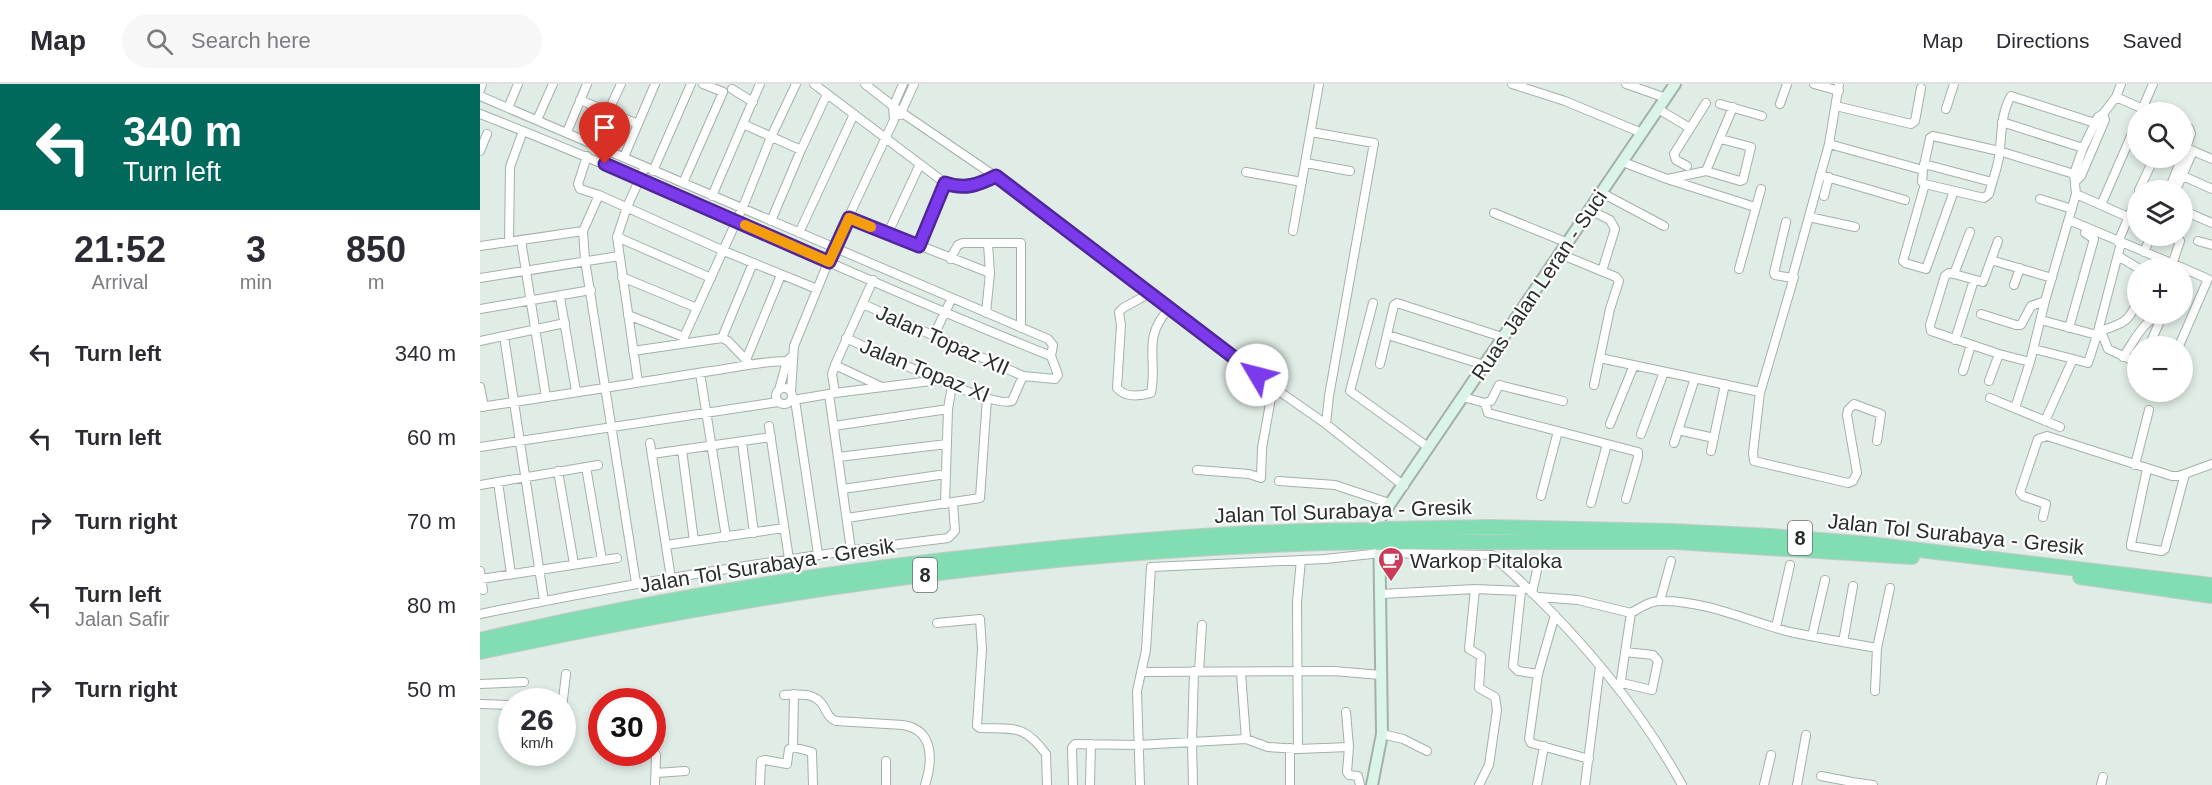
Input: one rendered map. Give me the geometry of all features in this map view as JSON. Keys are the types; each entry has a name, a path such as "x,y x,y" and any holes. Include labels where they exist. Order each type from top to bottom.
{"highway":[{"name":"Jalan Tol Surabaya - Gresik","path":"480,652 604,625 734,602 955,571 1060,559 1490,527 1772,536 1893,546 2212,585"},
{"name":"Jalan Tol Surabaya - Gresik","path":"480,640 654,603 909,564 1106,543 1305,531 1380,536 1675,542 1904,556 2212,596"}],"main road":[{"name":"Ruas Jalan Leran - Suci","path":"1380,536 1389,503 1404,486 1502,337 1675,84"},
{"path":"1372,785 1382,734 1380,536"}],"street":[{"path":"480,90 482,84"},
{"path":"508,108 518,84"},
{"path":"537,120 553,84"},
{"path":"567,132 587,84"},
{"path":"608,112 621,84"},
{"path":"624,157 655,84"},
{"path":"638,382 617,237 640,179 649,169 692,84"},
{"path":"703,84 723,92 741,84"},
{"path":"712,196 760,84"},
{"path":"685,339 796,84"},
{"path":"814,84 945,183 956,187 967,187 980,184 996,176"},
{"path":"865,84 893,107 996,176 1273,387 1326,424 1404,486"},
{"path":"894,120 893,107 903,84"},
{"path":"778,402 776,397 834,248 894,120 902,113 914,84"},
{"path":"1293,231 1319,84"},
{"path":"1512,84 1565,101 1642,133"},
{"path":"1626,84 1666,99"},
{"path":"1780,104 1786,84"},
{"path":"1814,84 1839,87 1836,106 1794,277 1760,393 1754,461 1809,475 1853,482 1857,473 1847,415 1850,406 1854,404 1881,414 1877,441"},
{"path":"1946,109 1954,84"},
{"path":"2015,408 2031,362 2045,301 2076,194 2075,178 2083,148 2095,123 2115,97 2121,84"},
{"path":"2146,102 2150,85"},
{"path":"1836,106 1911,123 1915,121 1921,88"},
{"path":"732,89 753,102"},
{"path":"683,183 723,92"},
{"path":"771,221 827,94"},
{"path":"480,96 1051,341 1053,345 1051,356 587,156 480,114"},
{"path":"2095,123 2013,96 2009,97 2002,122 1999,151 1992,182 1986,197 1922,182 1923,167 1930,138 1933,136 1999,151 2075,178 2081,176 2105,120 2103,114"},
{"path":"2115,97 2127,103"},
{"path":"580,100 639,124"},
{"path":"1688,166 1676,160 1674,154 1706,103"},
{"path":"1720,104 1762,116"},
{"path":"1706,171 1733,107"},
{"path":"1658,109 1690,128"},
{"path":"799,233 854,114"},
{"path":"509,241 510,171 522,115"},
{"path":"2002,122 2083,148"},
{"path":"743,124 801,150"},
{"path":"1311,132 1374,143 1326,424"},
{"path":"480,149 487,134"},
{"path":"1667,179 1706,171 1740,182 1743,180 1751,147 1721,139"},
{"path":"1828,144 1992,182"},
{"path":"2101,206 2127,146"},
{"path":"2193,150 2212,159"},
{"path":"587,156 578,182 579,188 817,289"},
{"path":"1623,162 1667,179 1755,207"},
{"path":"1306,163 1350,171"},
{"path":"888,233 920,164"},
{"path":"2181,180 2185,168"},
{"path":"1246,172 1302,182"},
{"path":"1684,184 1687,175"},
{"path":"1820,175 1905,200"},
{"path":"2183,176 2212,189"},
{"path":"1824,196 1829,177"},
{"path":"919,246 945,183"},
{"path":"1925,184 1903,261 1926,269 1954,191"},
{"path":"1739,269 1761,189"},
{"path":"1602,193 1664,226"},
{"path":"2076,194 2127,217"},
{"path":"599,195 584,231 585,260 636,583"},
{"path":"2040,199 2072,209"},
{"path":"1590,210 1610,220 1615,229 1602,271"},
{"path":"1494,213 1568,243"},
{"path":"2193,215 2212,223"},
{"path":"1809,217 1855,227"},
{"path":"849,218 990,273"},
{"path":"2034,349 2088,363 2127,220"},
{"path":"1786,222 1774,273 1782,277 1794,277"},
{"path":"2068,222 2157,258"},
{"path":"2068,222 2094,238 2069,328"},
{"path":"480,246 584,231"},
{"path":"1954,274 1970,232"},
{"path":"617,237 711,278"},
{"path":"521,240 546,397"},
{"path":"1998,240 1983,282 1949,273 1945,276 1930,330 1999,354 2031,362"},
{"path":"2198,241 2212,245"},
{"path":"950,259 958,245 963,243 1021,243 1021,328"},
{"path":"986,313 990,273 988,244"},
{"path":"2144,252 2147,246"},
{"path":"1560,254 1616,277 1619,285 1610,309 1594,385"},
{"path":"480,278 619,256"},
{"path":"2118,256 2127,261"},
{"path":"1991,260 2052,278"},
{"path":"722,338 753,263"},
{"path":"2013,285 2020,268"},
{"path":"2193,273 2208,279 2193,314"},
{"path":"748,363 781,275"},
{"path":"622,277 698,308"},
{"path":"851,550 834,426 832,375 846,338 873,280"},
{"path":"1955,340 1974,280"},
{"path":"480,309 591,290"},
{"path":"1150,293 1119,312 1117,388 1120,392 1129,395 1151,393 1154,333 1160,318 1170,308"},
{"path":"560,297 576,391"},
{"path":"934,335 952,298"},
{"path":"1981,314 2021,325 2031,306 2045,301"},
{"path":"1373,303 1350,391 1428,447"},
{"path":"1380,364 1394,305 1398,303 1502,337"},
{"name":"Jalan Topaz XII","path":"863,304 1023,376 1055,379 1058,375 1051,356"},
{"path":"2137,336 2147,322 2163,314 2154,336"},
{"path":"628,315 685,339"},
{"path":"2041,320 2069,328 2098,332 2127,319"},
{"path":"480,340 565,323"},
{"path":"2098,332 2108,349 2127,359"},
{"path":"1388,335 1484,365"},
{"path":"504,336 544,601"},
{"path":"633,351 685,339 722,338 728,340 748,363"},
{"name":"Jalan Topaz XI","path":"846,338 940,380 987,398 1011,402 1023,376"},
{"path":"1963,371 1971,345"},
{"path":"2123,357 2127,351"},
{"path":"1989,381 1999,354"},
{"path":"1599,358 1760,393"},
{"path":"480,387 482,407 700,373 748,363 791,359"},
{"path":"791,359 793,397 818,554"},
{"path":"2045,421 2073,360"},
{"path":"835,365 882,387"},
{"path":"1610,424 1634,365"},
{"path":"1641,434 1665,372"},
{"path":"700,373 726,537"},
{"path":"1674,443 1695,378"},
{"path":"480,447 778,402 785,405 793,397 940,380"},
{"path":"1711,451 1725,384"},
{"path":"480,614 636,583 818,554 948,538 955,531 946,474 948,409 952,385"},
{"path":"1463,397 1485,403 1491,401 1499,385 1563,401"},
{"path":"1197,470 1249,474 1261,478 1262,448 1273,387"},
{"path":"779,390 785,388 793,397"},
{"path":"847,518 978,500 981,496 987,398"},
{"path":"1990,398 2060,427"},
{"path":"1485,403 1488,413 1638,453 1626,499"},
{"path":"834,426 948,409"},
{"path":"2135,465 2149,410"},
{"path":"769,426 789,559"},
{"path":"1678,430 1714,438"},
{"path":"1541,496 1558,431"},
{"path":"2043,517 2046,504 2023,496 2020,492 2040,437 2047,436 2172,476 2185,474 2212,464"},
{"path":"652,454 771,437"},
{"path":"742,442 754,532"},
{"path":"650,443 671,578"},
{"path":"838,457 947,444"},
{"path":"1590,503 1607,444"},
{"path":"682,450 694,541"},
{"path":"480,485 598,465"},
{"path":"586,467 602,560"},
{"path":"2147,469 2131,546 2162,552 2165,549 2185,474"},
{"path":"558,471 574,564"},
{"path":"843,489 946,474"},
{"path":"1279,481 1335,485 1389,503"},
{"path":"498,482 511,574"},
{"path":"666,545 784,528"},
{"path":"1140,785 1137,691 1146,650 1151,567 1301,560 1380,536 1492,555 1555,615 1620,686 1663,751 1682,785"},
{"path":"483,590 481,575 539,571 616,558"},
{"path":"1290,785 1298,671 1297,602 1301,560"},
{"path":"1538,674 1518,671 1513,666 1529,592 1539,561"},
{"path":"1660,601 1671,561"},
{"path":"1776,627 1790,565"},
{"path":"1812,636 1825,580"},
{"path":"1843,642 1853,586"},
{"path":"1875,691 1877,648 1890,588"},
{"path":"1475,589 1469,649 1481,656 1479,688 1495,697 1497,710 1489,765 1479,785"},
{"path":"1381,594 1475,589 1529,592 1578,600 1630,613 1646,604 1677,601 1812,636 1877,648"},
{"path":"1620,686 1630,613"},
{"path":"1555,615 1538,674 1529,739 1530,743 1589,759"},
{"path":"937,623 980,620 982,649 976,726 1015,729 1028,735 1046,754 1047,785"},
{"path":"1193,785 1192,741 1202,625"},
{"path":"1620,686 1652,690 1658,661 1653,655 1625,652"},
{"path":"1585,785 1600,666"},
{"path":"1141,672 1334,671 1382,675"},
{"path":"1241,673 1246,739"},
{"path":"564,688 566,674"},
{"path":"480,684 524,682"},
{"path":"760,785 761,761 787,764 789,749 793,747 794,694"},
{"path":"784,695 813,696 836,721 903,725 921,732 929,743 928,774 925,785"},
{"path":"480,704 498,705"},
{"path":"1346,712 1349,747 1347,772 1358,776 1360,785"},
{"path":"1382,734 1403,739 1427,751"},
{"path":"1797,785 1806,735"},
{"path":"1074,785 1071,748 1075,744 1138,745 1246,739 1269,747 1349,747"},
{"path":"1090,785 1091,744"},
{"path":"1537,785 1544,746"},
{"path":"793,747 812,752 813,785"},
{"path":"1764,785 1771,755"},
{"path":"886,761 886,785"},
{"path":"656,766 656,785"},
{"path":"656,773 685,771"},
{"path":"1821,776 1873,785"}],"slow traffic":[{"path":"745,225 829,262 849,218 871,227"}],"place":[{"name":"Warkop Pitaloka","path":"1391,583"}],"route":[{"path":"605,164 829,262 849,218 919,246 945,183 956,187 967,187 980,184 996,176 1257,375"}]}
